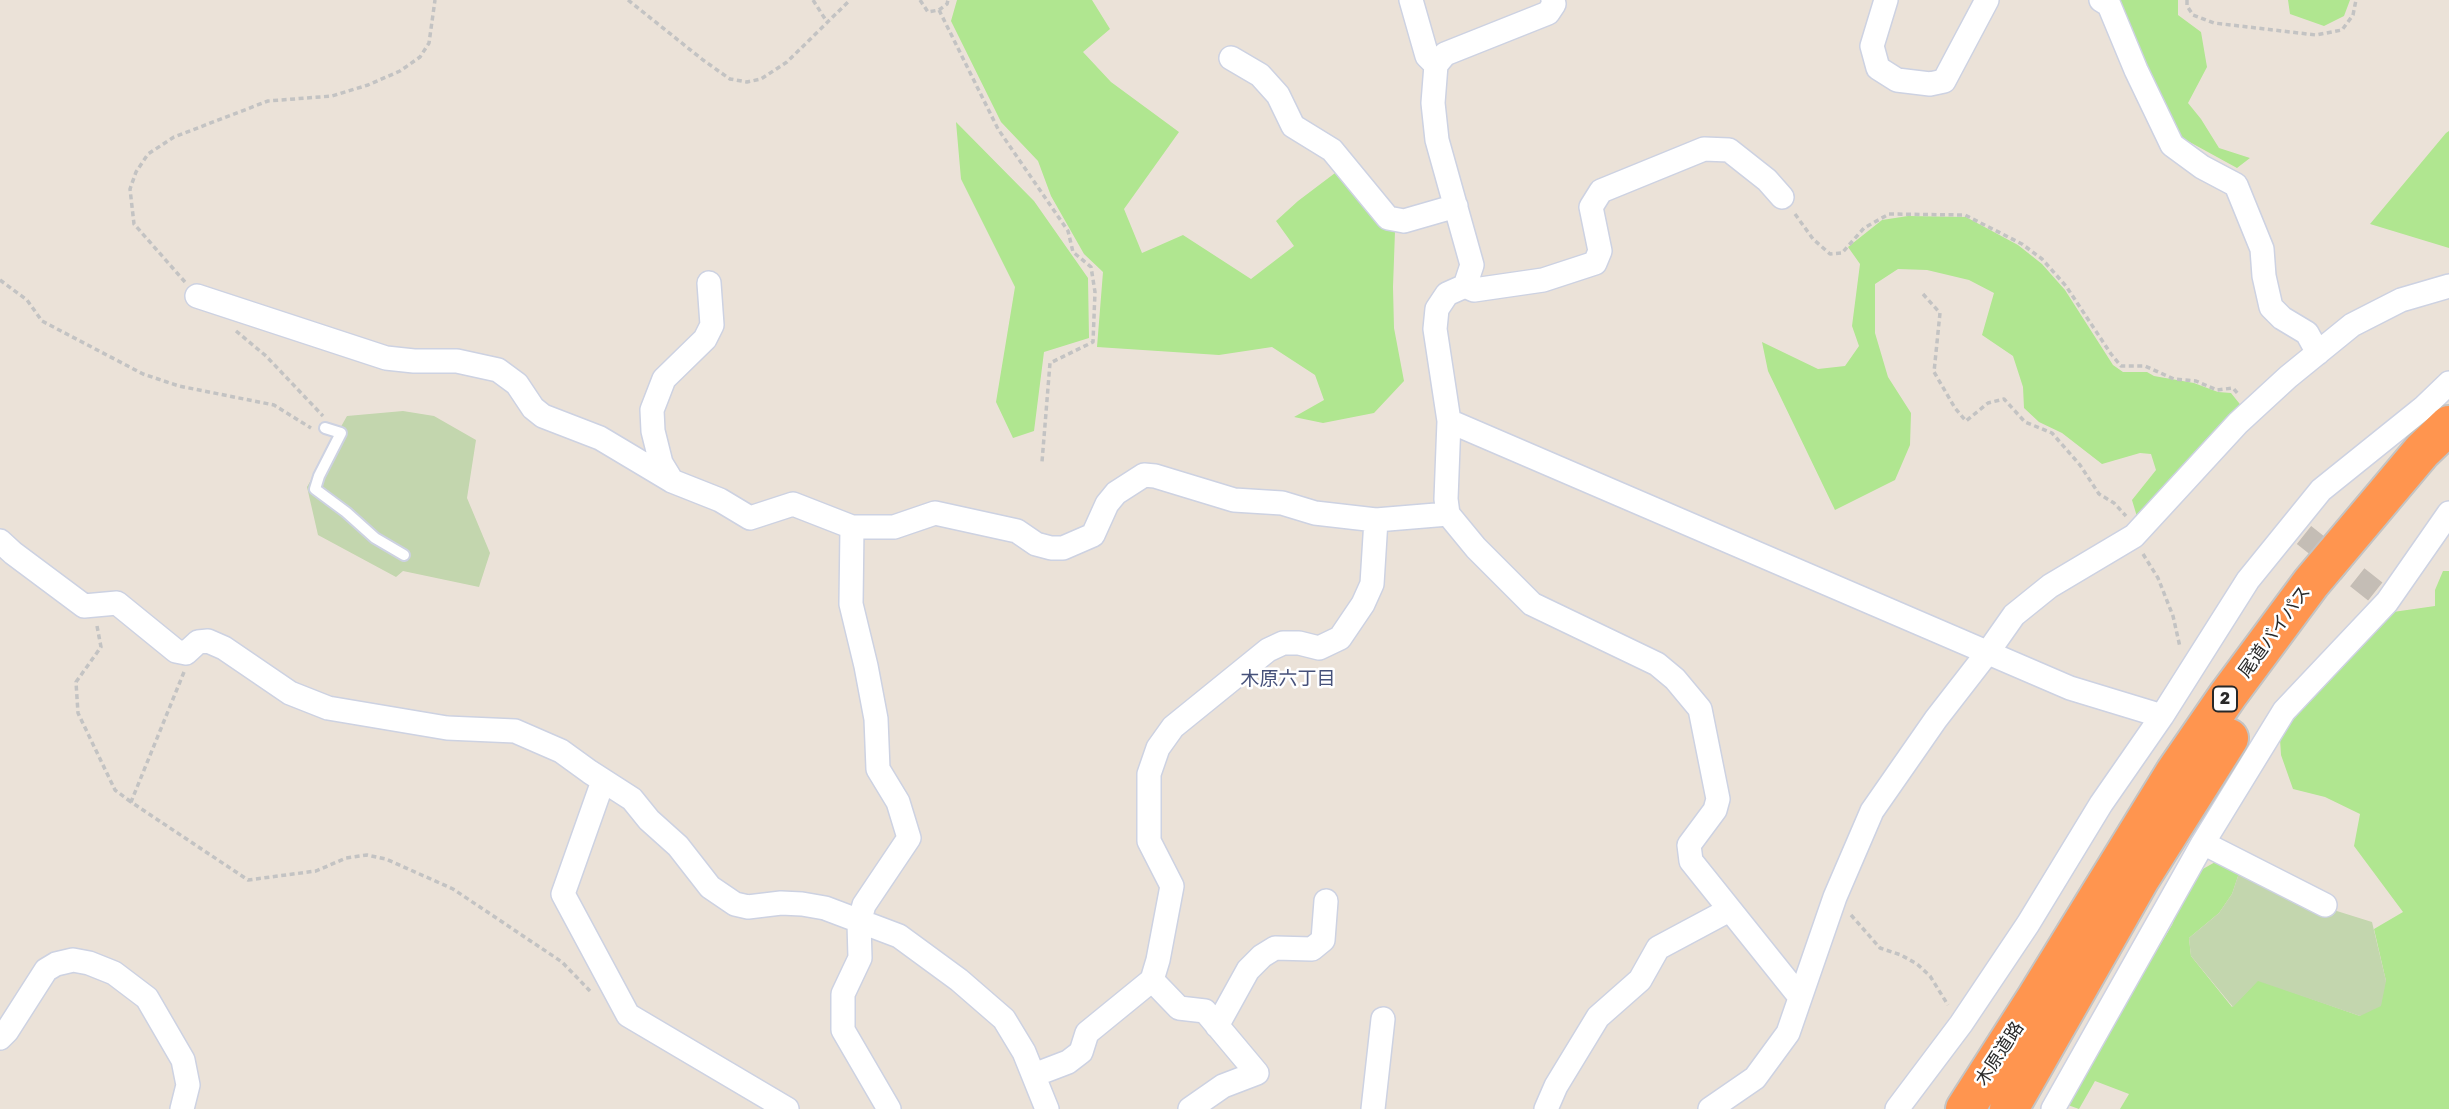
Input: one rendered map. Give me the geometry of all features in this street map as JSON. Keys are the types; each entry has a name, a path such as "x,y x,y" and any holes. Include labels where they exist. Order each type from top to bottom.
{"highway":[{"name":"尾道バイパス","path":"2049,1006 2140,879 2298,634 2440,441"},
{"path":"1946,1109 2049,1006"},
{"name":"木原道路","path":"1965,1109 2049,1006"},
{"name":"木原道路","path":"2000,1109 2049,1006"},
{"name":"2","path":"2009,1109 2049,1006"}],"street":[{"path":"1412,0 1427,56 1436,65"},
{"path":"1465,286 1472,265 1437,140 1433,103 1436,65 1445,54 1548,13 1554,4 1553,0"},
{"path":"1886,0 1872,46 1878,68 1897,80 1930,84 1944,81 1987,0"},
{"path":"2101,0 2109,5 2136,71 2172,145 2202,167 2235,185 2262,249 2264,276 2272,307 2282,318 2307,333 2318,353"},
{"path":"1231,58 1260,75 1278,95 1293,127 1332,150 1388,218 1404,221 1456,206"},
{"path":"1782,197 1768,180 1729,150 1704,149 1601,191 1591,207 1600,251 1595,263 1543,280 1475,290 1465,286 1447,294 1437,309 1435,329 1449,421 1446,499 1448,514 1476,548 1532,604 1657,664 1675,679 1700,709 1718,799 1715,810 1689,845 1691,861 1800,996"},
{"path":"672,481 661,463 653,430 652,410 664,379 705,339 712,325 709,283"},
{"path":"1714,1108 1755,1078 1788,1033 1835,897 1872,811 1936,719 1989,652 2014,615 2050,586 2134,536 2251,411 2352,325 2400,300 2449,286"},
{"path":"197,296 386,358 457,361 498,370 517,384 533,408 544,416 600,438 672,481 720,500 750,518 793,504 852,527 894,527 936,513 1017,531 1036,544 1063,548 1093,535 1107,504 1131,482 1144,475 1234,500 1282,503 1315,513 1377,520 1448,514"},
{"path":"1897,1109 1961,1024 2028,924 2101,804 2162,716 2248,580 2298,529 2321,490 2423,408 2449,383"},
{"path":"1449,421 2070,688 2162,716"},
{"path":"2053,1109 2203,843 2284,711 2382,597 2449,513"},
{"path":"1034,1075 1068,1062 1082,1052 1087,1033 1152,980 1172,886 1149,841 1149,774 1158,748 1173,727 1268,650 1283,643 1299,643 1319,648 1340,638 1363,604 1372,584 1377,520"},
{"path":"852,527 851,604 876,719 878,769 898,802 909,838 864,905 859,923 860,958 843,994 843,1030 889,1109"},
{"path":"0,541 13,554 84,606 117,603 176,651 186,653 198,642 208,640 290,693 328,708 447,728 515,730 561,751 632,799 649,820 678,846 710,887 735,904 748,907 781,903 825,908 899,936 959,980 1004,1020 1024,1052 1047,1109"},
{"path":"603,781 563,894 628,1015 751,1100 787,1109"},
{"path":"2203,843 2325,905"},
{"path":"1217,1026 1248,970 1262,956 1275,948 1312,949 1323,940 1326,901"},
{"path":"1546,1109 1556,1086 1598,1017 1640,980 1658,948 1729,910"},
{"path":"0,1038 46,970 56,964 73,960 89,962 114,973 147,998 183,1060 188,1085 182,1109"},
{"path":"1152,980 1179,1009 1205,1011 1256,1073 1223,1086 1190,1109"},
{"path":"1373,1109 1383,1019"}],"lane":[{"path":"2440,441 2449,414"},
{"path":"325,428 341,433 315,489 346,512 374,538 404,555"}],"path":[{"path":"197,296 134,224 130,189 136,172 148,154 174,137 268,101 332,96 400,71 421,57 429,43 435,0"},
{"path":"628,0 712,67 730,79 747,82 761,79 787,62 850,0"},
{"path":"813,0 828,23"},
{"path":"920,0 928,12 939,10 948,0"},
{"path":"2187,0 2187,6 2193,15 2214,23 2316,35 2342,30 2353,15 2356,0"},
{"path":"939,10 998,129 1068,232 1073,252 1091,267 1096,292 1093,342 1050,363 1042,462"},
{"path":"1782,197 1813,239 1830,254 1842,253 1864,228 1889,214 1965,215 2022,244 2042,259 2066,286 2121,366 2145,366 2174,379 2196,382 2217,390 2233,388 2251,411"},
{"path":"0,280 27,300 42,321 143,374 179,386 274,405 313,430 325,428 327,419 266,356 227,324"},
{"path":"1923,294 1940,313 1934,372 1955,408 1966,421 1988,403 2004,399 2025,422 2052,433 2080,465 2099,494 2124,514 2133,527 2137,544 2158,578 2174,616 2184,666 2191,671"},
{"path":"94,607 101,647 76,682 78,713 115,790 248,880 316,871 346,858 367,855 386,859 453,889 562,962 590,992"},
{"path":"131,802 187,664 186,653"},
{"path":"1835,897 1880,948 1901,955 1930,976 1961,1024"}],"green space":[{"path":"957,0 1092,0 1110,29 1083,52 1111,82 1179,132 1124,209 1142,253 1183,235 1251,279 1294,246 1276,221 1339,170 1395,231 1394,328 1404,381 1374,413 1323,423 1294,417 1324,400 1315,375 1272,347 1219,355 1097,347 1103,272 1084,254 1051,196 1038,161 1001,122 951,21"},
{"path":"2115,0 2178,0 2178,15 2201,32 2207,67 2188,103 2219,148 2250,158 2237,168 2175,134"},
{"path":"2288,0 2350,0 2344,16 2324,26 2290,14"},
{"path":"956,122 1034,201 1088,278 1089,338 1044,352 1034,431 1013,438 996,402 1015,287 961,179"},
{"path":"2449,131 2449,248 2370,224 2446,133"},
{"path":"1908,216 1966,217 2018,245 2042,264 2065,290 2113,365 2123,372 2147,372 2154,376 2194,383 2218,392 2231,393 2243,408 2138,520 2132,500 2156,470 2151,454 2140,453 2102,464 2062,433 2039,422 2024,408 2023,387 2013,356 1982,335 1994,293 1969,280 1927,270 1898,269 1875,284 1875,333 1888,377 1911,413 1910,445 1895,480 1835,510 1768,371 1762,342 1818,369 1845,366 1859,346 1852,326 1860,264 1848,247 1882,220"},
{"path":"403,411 434,416 476,440 467,498 490,553 479,587 403,571 396,577 318,535 307,487 347,416"},
{"path":"2443,571 2449,571 2449,1109 2120,1109 2129,1094 2095,1081 2079,1109 2065,1104 2172,925 2194,874 2217,861 2242,864 2232,894 2219,913 2189,938 2191,956 2232,1007 2258,980 2360,1016 2386,981 2374,929 2403,912 2354,846 2360,814 2325,797 2293,789 2281,755 2280,739 2297,713 2339,664 2393,612 2435,606 2435,590"},
{"path":"2242,864 2308,902 2372,922 2386,981 2381,1006 2360,1016 2258,981 2233,1007 2191,956 2189,938 2219,913 2232,894"}],"tunnel":[{"path":"2304,535 2377,593"}],"district":[{"name":"木原六丁目","path":"1288,680"}]}
